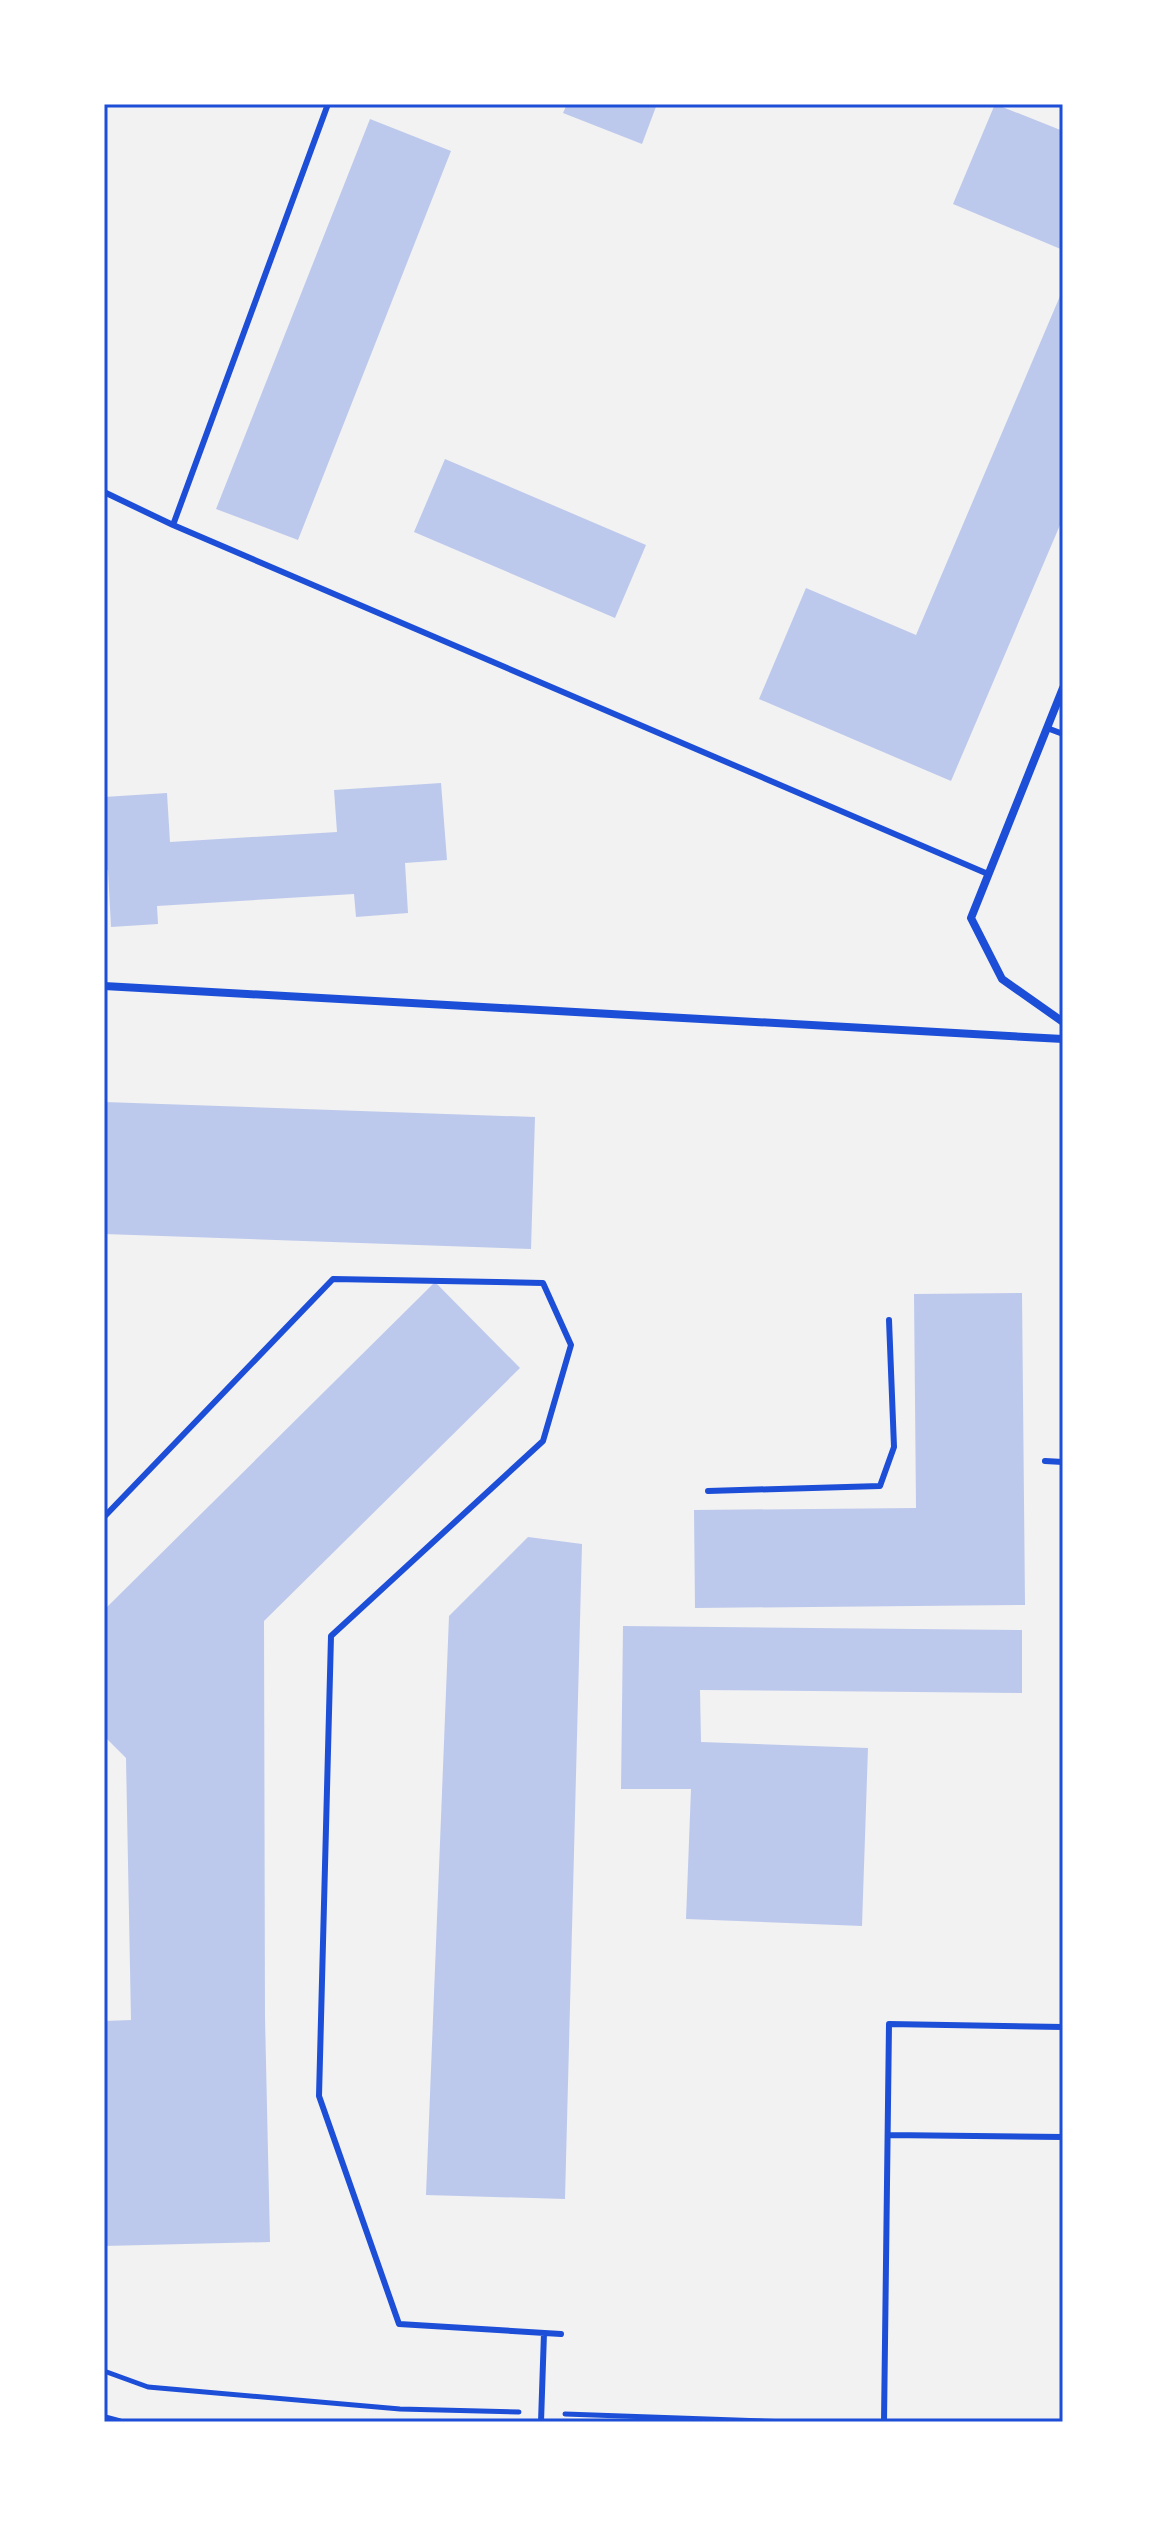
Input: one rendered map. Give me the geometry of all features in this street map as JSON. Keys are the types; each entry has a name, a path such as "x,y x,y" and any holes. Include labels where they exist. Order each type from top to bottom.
{"street":[{"path":"1063,688 971,918 1002,979 1063,1022"},
{"path":"104,986 1063,1039"},
{"path":"104,2418 119,2422"}],"lane":[{"path":"173,525 328,104"},
{"path":"104,492 173,525 988,874"},
{"path":"1047,728 1063,734"},
{"path":"104,1517 333,1279 543,1283 571,1345 543,1441 331,1636 319,2096 399,2324 561,2334"},
{"path":"708,1491 880,1486 894,1447 889,1320"},
{"path":"1045,1461 1063,1462"},
{"path":"884,2422 889,2024 1063,2027"},
{"path":"888,2135 1063,2137"},
{"path":"541,2422 544,2333"}],"path":[{"path":"104,2371 148,2387 400,2409 789,2422"}],"building":[{"path":"567,104 657,104 642,144 563,113"},
{"path":"995,104 1063,131 1063,250 953,204"},
{"path":"370,119 451,151 298,540 216,509"},
{"path":"1063,289 1063,518 951,781 759,699 806,588 916,635"},
{"path":"445,459 646,545 615,618 414,532"},
{"path":"441,783 447,860 405,863 408,913 356,917 354,894 157,906 158,924 111,927 108,870 104,870 104,797 167,793 170,842 337,832 334,790"},
{"path":"104,1102 535,1117 531,1249 104,1234"},
{"path":"435,1282 520,1368 264,1621 265,2017 270,2242 104,2246 104,2021 131,2020 126,1758 104,1736 104,1610"},
{"path":"1022,1293 1025,1605 695,1608 694,1510 916,1508 914,1294"},
{"path":"528,1537 582,1544 565,2199 426,2195 449,1616"},
{"path":"623,1626 1022,1630 1022,1693 700,1690 701,1742 868,1748 862,1926 686,1919 691,1789 621,1789"}]}
